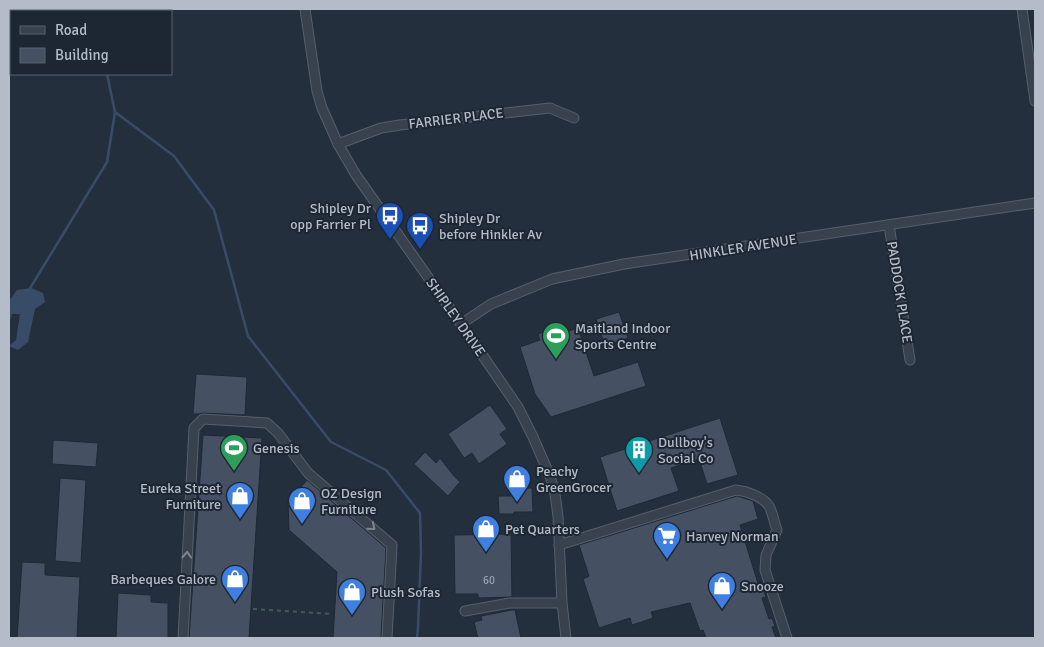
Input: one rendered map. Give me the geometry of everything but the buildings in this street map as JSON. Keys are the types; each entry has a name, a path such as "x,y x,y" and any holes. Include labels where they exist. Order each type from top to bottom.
{"street":[{"name":"SHIPLEY DRIVE","path":"305,9 317,91 322,108 338,144 356,175 518,408 550,476 558,516 562,603 566,638"},
{"path":"1022,9 1035,101"},
{"name":"FARRIER PLACE","path":"338,144 391,126 550,108 574,118"},
{"name":"HINKLER AVENUE","path":"461,324 490,304 552,279 624,264 1035,203"},
{"name":"PADDOCK PLACE","path":"889,225 910,360"},
{"path":"183,638 194,428 203,420 267,423 278,433 308,473 392,545 387,638"},
{"path":"559,545 736,490 745,491 764,501 769,507 777,530 766,555 764,570 786,638"},
{"path":"465,611 510,603 562,603"}],"path":[{"path":"253,609 332,614"}],"water":[{"path":"31,288 43,293 45,302 35,309 28,342 18,350 9,346 16,340 20,314 12,314 9,324 9,301 17,290"}],"waterway":[{"path":"29,290 107,162 115,112 107,75"},
{"path":"115,112 174,156 214,210 248,336 331,442 386,470 420,513 421,552 417,638"}],"place":[{"name":"Shipley Dr opp Farrier Pl","path":"390,240"},
{"name":"Shipley Dr before Hinkler Av","path":"420,250"},
{"name":"Maitland Indoor Sports Centre","path":"556,360"},
{"name":"Genesis","path":"234,472"},
{"name":"Dullboy's Social Co","path":"639,474"},
{"name":"Peachy GreenGrocer","path":"517,503"},
{"name":"Eureka Street Furniture","path":"240,520"},
{"name":"OZ Design Furniture","path":"302,525"},
{"name":"Pet Quarters","path":"486,553"},
{"name":"Harvey Norman","path":"667,560"},
{"name":"Barbeques Galore","path":"235,603"},
{"name":"Snooze","path":"722,610"},
{"name":"Plush Sofas","path":"352,616"}]}
